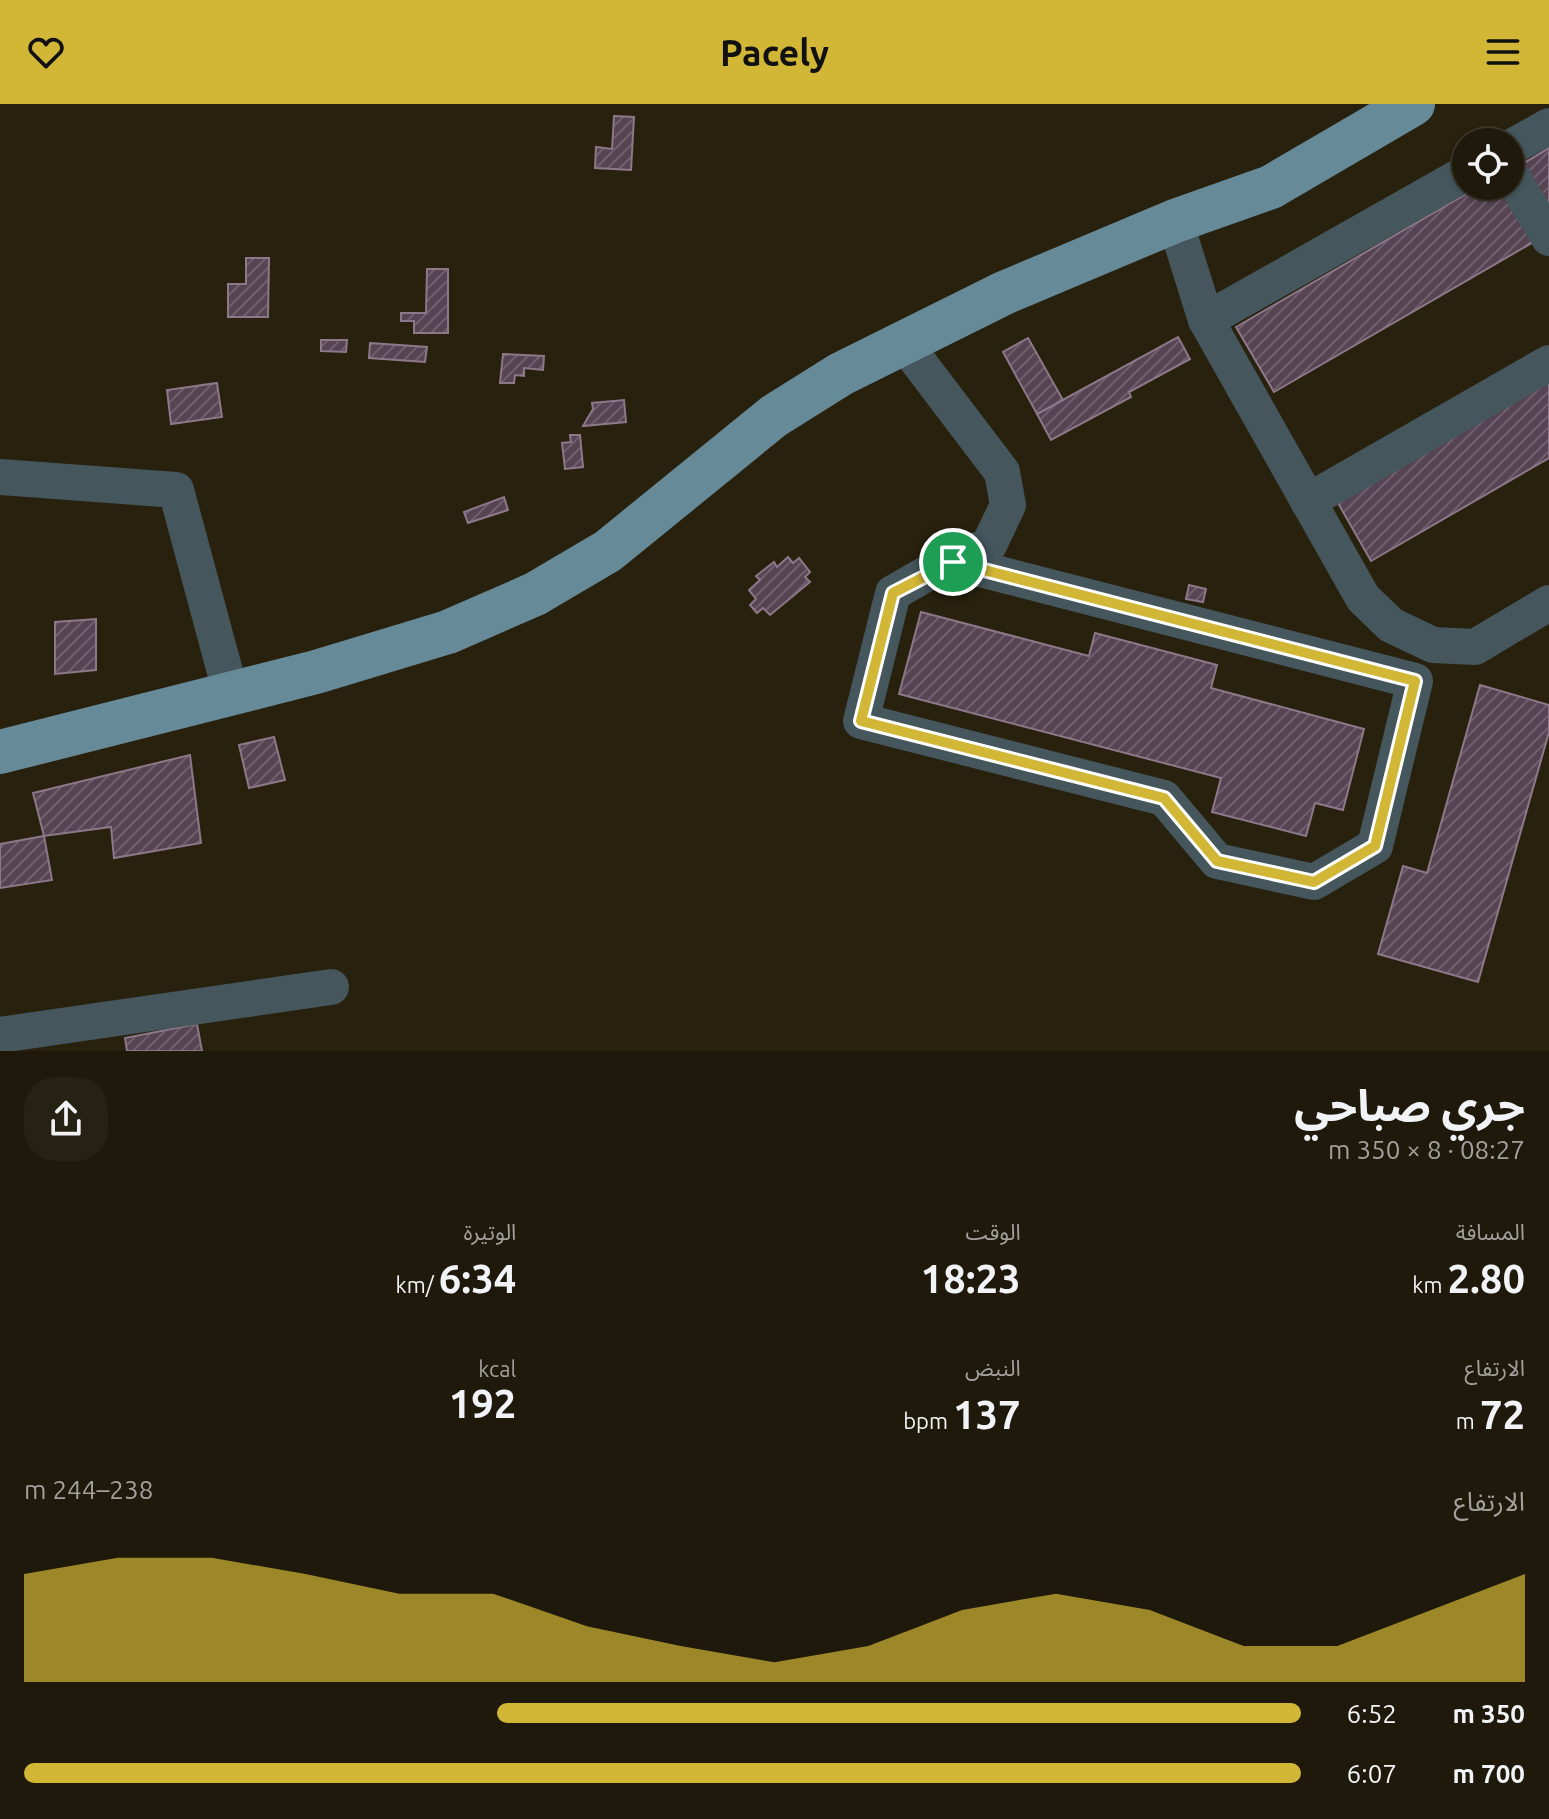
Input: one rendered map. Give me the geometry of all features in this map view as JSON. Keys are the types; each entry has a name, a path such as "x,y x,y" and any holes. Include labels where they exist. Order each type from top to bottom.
{"main road":[{"path":"0,752 316,672 448,632 535,594 608,551 774,416 841,374 1004,293 1175,221 1271,187 1413,104"}],"street":[{"path":"1524,140 1549,126"},
{"path":"1206,320 1452,181"},
{"path":"1524,196 1549,238"},
{"path":"1175,221 1206,320 1363,598 1391,625 1433,645 1475,647 1549,603"},
{"path":"904,343 1002,472 1008,505 989,545 953,562 893,593 861,721 1164,798 1217,861 1314,882 1375,846 1415,681 953,562"},
{"path":"1308,501 1549,363"},
{"path":"0,477 176,490 231,694"},
{"path":"0,1035 331,987"}],"building":[{"path":"614,116 634,117 631,170 595,168 596,147 612,149"},
{"path":"1549,148 1549,219 1524,175 1524,163"},
{"path":"1456,200 1514,200 1537,240 1274,392 1236,327"},
{"path":"246,258 269,258 268,317 228,317 228,284 246,284"},
{"path":"427,269 448,269 448,333 414,333 414,321 401,321 401,313 426,313"},
{"path":"1178,337 1190,359 1129,392 1131,397 1051,440 1037,414"},
{"path":"1028,338 1063,400 1037,414 1003,352"},
{"path":"321,340 347,340 346,352 321,351"},
{"path":"370,343 427,347 425,362 369,358"},
{"path":"503,354 544,356 543,370 524,368 524,376 515,375 514,383 500,383"},
{"path":"1549,372 1549,458 1371,561 1334,496"},
{"path":"217,383 222,417 171,424 167,390"},
{"path":"624,400 626,422 583,426 593,409 592,403"},
{"path":"570,435 580,435 583,467 565,469 562,443 571,442"},
{"path":"504,497 508,510 468,523 464,512"},
{"path":"788,557 793,563 799,558 810,572 805,577 810,582 770,615 763,608 757,613 750,605 756,599 749,590 760,580 756,576 774,562 777,567"},
{"path":"1189,585 1206,589 1203,602 1186,599"},
{"path":"921,612 1089,656 1095,633 1217,665 1211,688 1364,729 1343,810 1315,803 1306,836 1212,812 1221,778 899,694"},
{"path":"96,619 96,670 55,674 55,622"},
{"path":"1480,685 1549,705 1549,732 1478,982 1378,954 1403,866 1427,873"},
{"path":"274,737 285,780 249,788 239,745"},
{"path":"190,755 201,843 114,858 111,827 44,836 33,793"},
{"path":"44,836 52,880 0,888 0,844"},
{"path":"197,1024 202,1051 127,1051 125,1038"}],"route":[{"path":"953,562 1415,681 1375,846 1314,882 1217,861 1164,798 861,721 893,593 953,562"}]}
